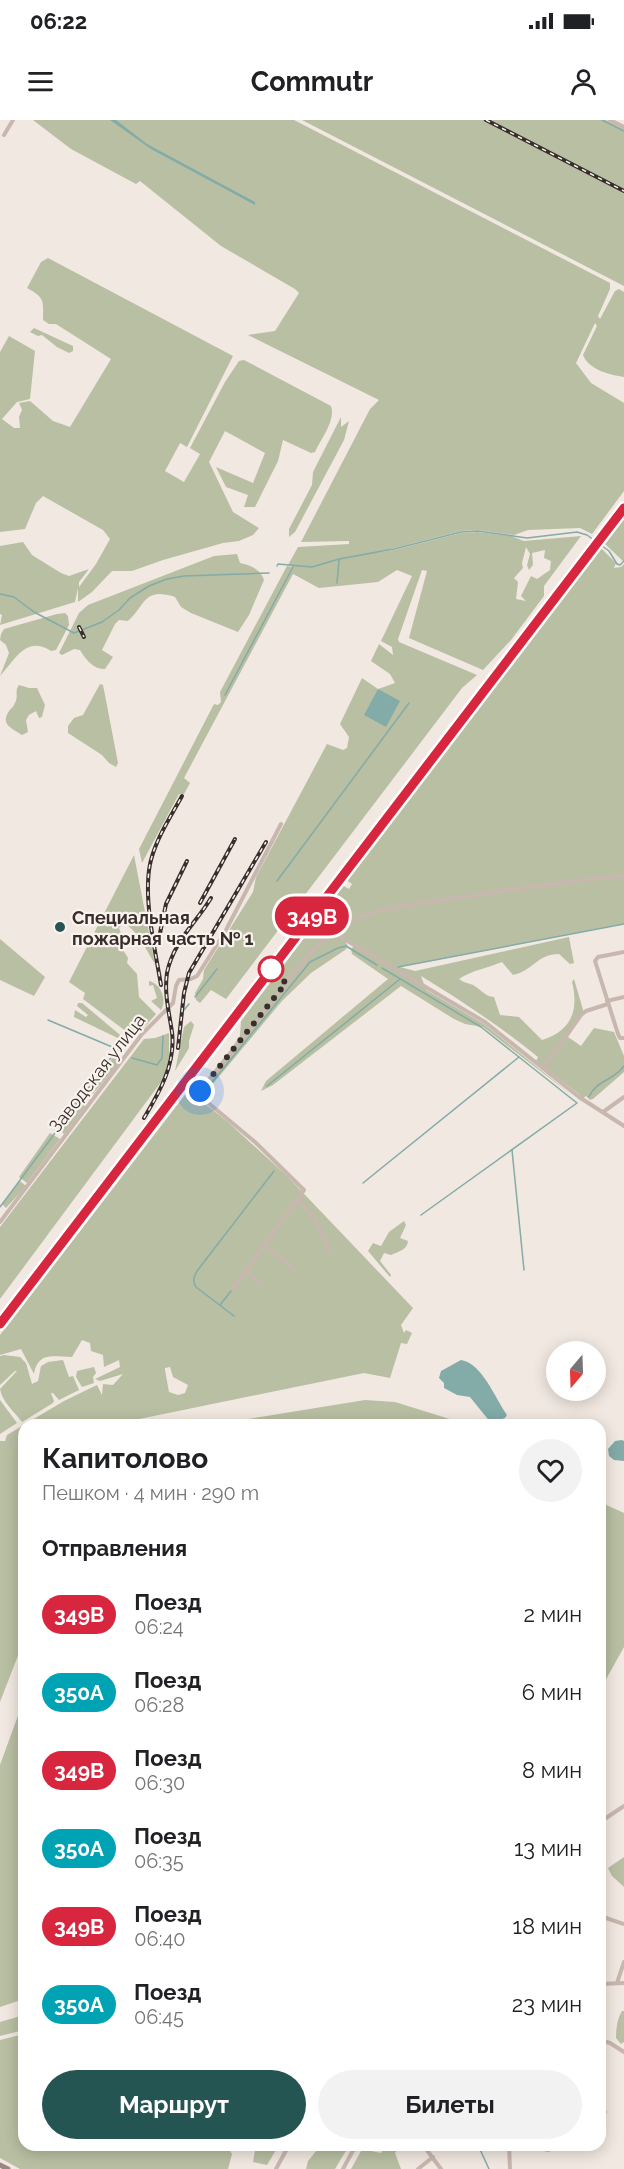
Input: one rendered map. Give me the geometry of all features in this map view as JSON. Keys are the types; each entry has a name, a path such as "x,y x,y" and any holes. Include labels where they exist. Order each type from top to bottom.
{"main road":[{"path":"0,2164 8,2169"}],"street":[{"path":"4,135 13,120"},
{"path":"610,120 624,127"},
{"name":"Заводская улица","path":"0,1222 142,1034 173,1004 177,982 197,976 225,932 281,824"},
{"path":"233,1289 304,1190 281,1166 199,1093 316,946 326,936 345,924 372,913 546,884 624,876"},
{"path":"332,934 485,1022 579,1097 624,1126"},
{"path":"624,952 596,959 618,1034 624,1038"},
{"path":"543,1068 585,1011 624,997"},
{"path":"603,1112 624,1097"},
{"path":"298,1201 314,1217 330,1251"},
{"path":"265,1245 294,1270"},
{"path":"246,1271 261,1283"},
{"path":"606,1818 624,1806"},
{"path":"606,1918 624,1924"},
{"path":"617,1983 624,1962"},
{"path":"606,1984 624,1983"},
{"path":"606,2042 624,2052"},
{"path":"276,2169 286,2151"},
{"path":"343,2169 353,2151"},
{"path":"428,2151 441,2169"},
{"path":"509,2151 510,2169"},
{"path":"418,2169 433,2157"}],"green space":[{"path":"33,120 294,120 610,283 610,289 598,316 600,319 615,291 619,289 624,292 624,377 595,368 583,355 597,326 595,323 576,363 591,383 624,403 624,491 592,534 580,528 528,530 514,535 478,530 461,531 375,553 461,533 478,532 511,536 524,541 581,536 544,586 544,596 511,640 483,670 409,638 427,571 422,570 398,639 399,642 477,675 462,688 226,999 211,990 200,1003 196,1000 195,993 203,979 204,970 253,892 256,877 327,744 343,750 347,748 349,737 340,724 362,678 378,689 395,683 390,674 371,661 379,644 393,655 392,647 381,641 412,576 397,570 378,582 319,588 293,574 184,778 190,783 184,794 179,794 142,863 139,849 214,704 218,705 221,702 220,692 287,566 293,567 288,565 298,547 349,544 349,541 301,542 370,409 379,400 248,335 275,331 299,293 295,289 221,246 140,181 136,184 71,149","holes":["526,547 530,554 527,565 529,570 533,565 532,553 545,550 544,558 551,561 550,570 537,579 531,576 521,596 526,601 516,599 518,582 514,578 523,568"]},
{"path":"302,120 606,120 624,129 624,286"},
{"path":"48,258 233,356 187,447 180,443 165,471 184,482 200,454 190,448 225,382 239,361 244,360 331,406 332,411 327,429 315,452 311,453 283,440 278,461 255,507 244,507 248,495 226,487 216,467 253,483 265,453 225,431 209,462 233,512 259,528 253,535 132,571 112,571 92,592 78,602 78,588 75,602 0,625 2,615 0,614 0,546 23,542 32,555 69,576 89,569 79,582 79,587 96,564 110,539 103,530 43,496 36,503 25,529 0,532 0,352 9,336 35,351 30,399 17,402 2,419 14,428 20,428 19,417 22,410 19,403 30,401 53,421 70,427 111,359 56,324 49,324 43,320 42,301 38,295 27,288 41,262"},
{"path":"34,328 73,346 73,351 69,353 42,335 38,336 30,332"},
{"path":"341,417 341,427 349,421 344,440 295,532 289,537 289,529 312,485 313,472"},
{"path":"624,515 624,562 603,542"},
{"path":"601,548 616,563 614,568 624,564 624,924 400,967 415,971 569,937 574,963 570,964 559,954 545,957 526,970 513,975 502,962 459,979 494,997 500,1015 519,1017 542,1040 560,1031 571,1018 574,979 584,1013 568,1037 581,1046 594,1028 614,1032 624,1056 624,1072 593,1099 590,1100 586,1096 582,1099 580,1095 536,1061 538,1057 524,1046 421,976 426,990 484,1024 573,1096 483,1027 465,1024 454,1019 401,986 273,1085 261,1091 266,1081 388,979 352,954 351,949 354,946 344,938 348,947 311,973 282,1001 206,1092 204,1089 240,1036 241,1021 342,885 349,889 352,884 346,880"},
{"path":"237,554 240,563 255,568 264,580 249,615 238,632 191,613 181,607 175,597 157,594 146,599 128,621 119,620 115,624 102,650 113,657 105,669 94,666 80,650 74,649 62,655 59,653 79,613 88,605 214,556"},
{"path":"65,613 68,616 69,625 56,650 51,651 35,646 28,648 16,657 0,676 9,653 6,645 0,640 4,629"},
{"path":"100,684 103,685 104,690 118,763 116,767 68,733 68,726 74,718 83,715"},
{"path":"19,685 37,688 45,705 42,717 39,718 36,711 29,715 26,720 28,732 22,735 8,726 6,720 16,700"},
{"path":"134,855 155,964 134,931 124,923 119,928 125,944 123,950 128,958 127,963 137,974 139,997 156,1014 140,1032 131,1035 83,999 85,993 69,982"},
{"path":"0,939 45,977 34,996 0,980"},
{"path":"149,981 153,982 162,992 164,1002 161,1010 151,1001 157,998 153,985 149,986"},
{"path":"78,1003 82,1003 126,1040 74,1017 75,1010 86,1017 88,1015 77,1006"},
{"path":"191,1021 194,1025 189,1048 175,1071 184,1027"},
{"path":"169,1033 169,1057 164,1078 0,1299 0,1227 144,1039"},
{"path":"116,1053 121,1057 120,1061 93,1094 90,1090"},
{"path":"188,1091 198,1097 198,1105 204,1103 228,1122 287,1176 413,1308 401,1325 404,1333 406,1330 412,1333 407,1344 401,1343 390,1378 364,1373 139,1419 34,1419 97,1385 102,1395 103,1384 113,1385 123,1374 100,1381 95,1379 120,1367 119,1360 104,1367 103,1355 91,1351 90,1343 82,1340 72,1357 53,1356 43,1359 36,1367 34,1374 21,1349 0,1355 0,1335","holes":["170,1367 173,1377 188,1385 185,1393 178,1395 169,1392 165,1368"]},
{"path":"79,1096 87,1102 86,1105 64,1134 60,1130 54,1130"},
{"path":"50,1133 60,1139 27,1183 19,1177"},
{"path":"20,1181 26,1186 6,1208 2,1204"},
{"path":"404,1221 406,1225 400,1238 408,1241 406,1246 391,1255 384,1253 380,1261 391,1275 390,1277 368,1251 373,1243 381,1246 389,1232"},
{"path":"0,1356 20,1357 26,1363 32,1384 38,1381 41,1366 48,1362 63,1360 69,1377 73,1376 79,1390 59,1400 51,1393 53,1403 27,1419 20,1419 6,1402 0,1389 17,1371 0,1385"},
{"path":"94,1367 96,1373 93,1377 94,1383 82,1387 76,1377 77,1371"},
{"path":"0,1400 17,1423 0,1434"},
{"path":"365,1400 395,1402 450,1419 248,1419"},
{"path":"18,1428 18,1656 0,1702 0,1441 5,1441 7,1435"},
{"path":"606,1505 624,1513 624,1647 606,1679"},
{"path":"18,1716 18,2001 0,2007 0,1765"},
{"path":"624,1857 624,1887 612,1876 608,1868"},
{"path":"622,2011 624,2011 624,2042 621,2044 616,2035"},
{"path":"18,2017 18,2032 0,2036 0,2022"},
{"path":"18,2036 18,2151 230,2151 232,2154 228,2169 20,2169 0,2158 0,2040"},
{"path":"255,2151 275,2151 267,2165 253,2162"},
{"path":"316,2151 346,2151 335,2169 306,2169 308,2161"},
{"path":"361,2151 381,2153 396,2151 401,2169 351,2169"}],"water":[{"path":"110,120 116,120 147,144 255,202 255,205 151,149"},
{"path":"378,689 400,701 386,727 364,715"},
{"path":"461,1360 475,1367 482,1374 507,1415 505,1418 488,1419 470,1397 457,1395 444,1388 444,1383 439,1378 441,1371"},
{"path":"615,1441 624,1441 624,1461 614,1460 609,1456 608,1449"}],"waterway":[{"path":"602,120 624,131"},
{"path":"277,566 278,564 312,567 461,532 478,531 527,538 577,532 587,535 609,551 617,564 620,565 624,561"},
{"path":"337,583 339,560"},
{"path":"225,695 293,567"},
{"path":"0,594 14,597 34,612 74,633 102,622 119,610 130,598 149,586 167,579 184,576 269,573"},
{"path":"277,881 409,703"},
{"path":"398,967 624,924"},
{"path":"205,1091 310,962 346,946 377,965"},
{"path":"382,968 481,1027 577,1103 421,1215"},
{"path":"195,997 217,969"},
{"path":"267,1086 400,979"},
{"path":"184,1010 189,1004"},
{"path":"48,1020 117,1049"},
{"path":"132,1058 157,1065 162,1058 163,1036"},
{"path":"0,1207 113,1055 118,1049 120,1052"},
{"path":"363,1183 519,1057"},
{"path":"589,1097 596,1087 624,1066"},
{"path":"512,1150 524,1270"},
{"path":"234,1316 196,1287 194,1277 274,1171"},
{"path":"220,1305 231,1291"},
{"path":"481,2151 489,2169"}],"railway":[{"path":"486,120 624,191"},
{"path":"0,1320 624,503"},
{"path":"79,627 84,637"},
{"path":"161,985 150,922 149,874 157,843 182,796"},
{"path":"200,903 235,839"},
{"path":"178,1048 184,993 189,973 266,842"},
{"path":"159,938 166,904 187,861"},
{"path":"144,1118 165,1078 173,1044 166,988 170,962 180,942 211,898"}],"train":[{"name":"349В","path":"0,1324 624,508"}],"place":[{"name":"Специальная пожарная часть № 1","path":"60,927"}],"route":[{"path":"200,1091 286,983 271,969"}]}
